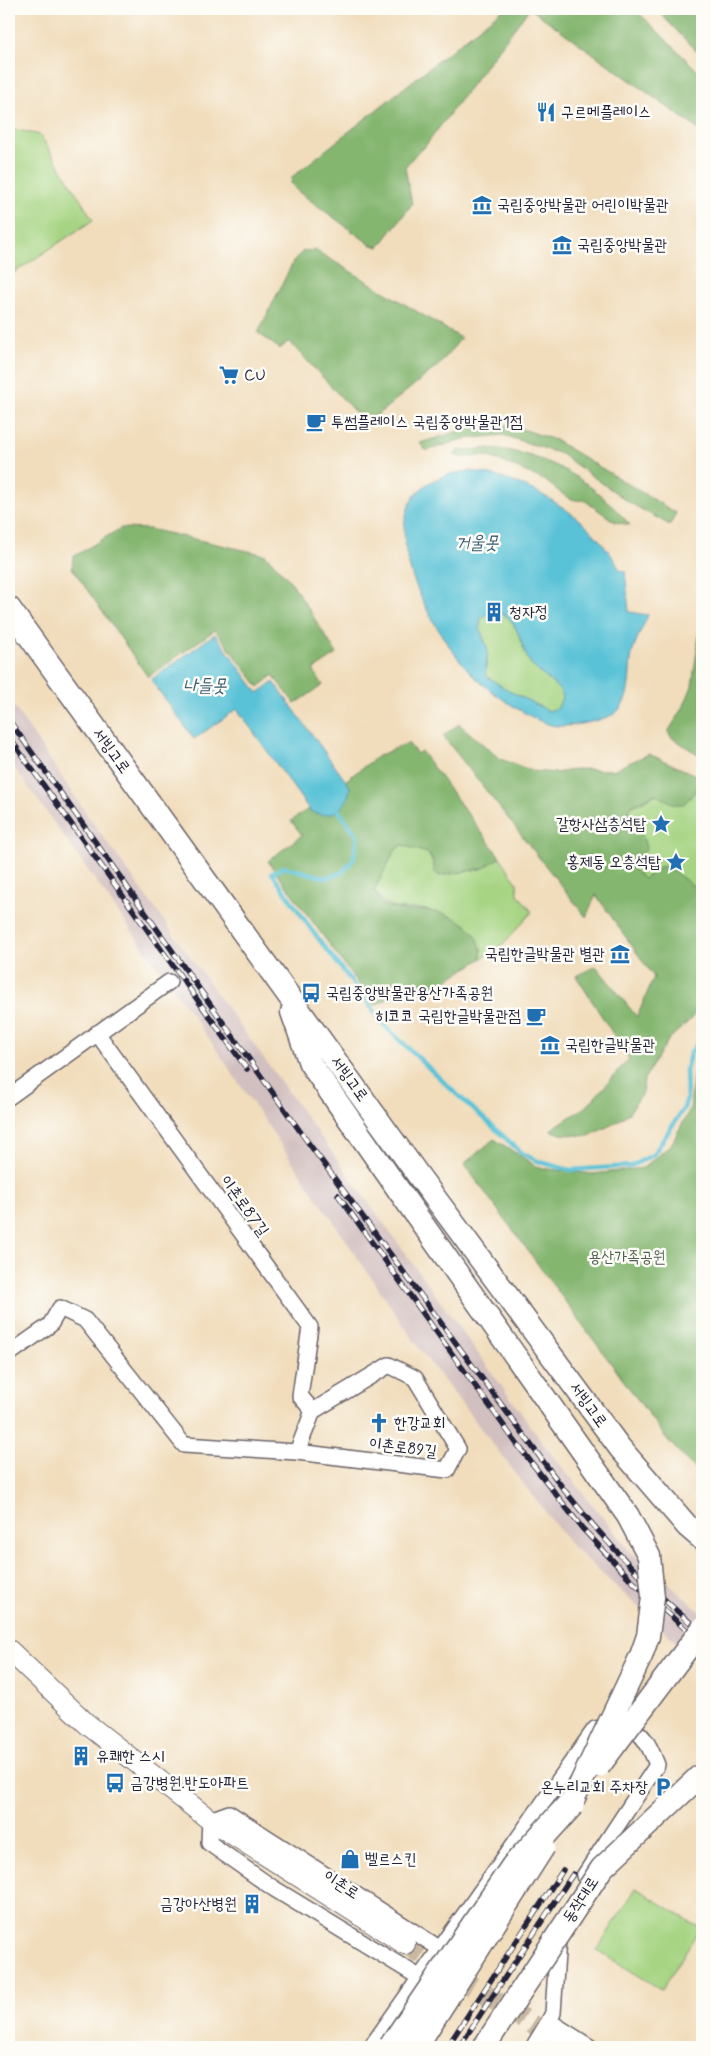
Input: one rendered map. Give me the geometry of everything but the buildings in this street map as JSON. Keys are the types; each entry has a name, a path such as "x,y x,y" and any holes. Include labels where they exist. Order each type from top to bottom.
{"highway":[{"path":"392,2047 514,1867 571,1804"}],"main road":[{"name":"서빙고로","path":"9,608 424,1183 620,1448 688,1527 702,1538"},
{"path":"283,987 310,1063 628,1516 649,1556 653,1597 645,1646 571,1804"},
{"path":"416,2047 571,1804 702,1629"},
{"name":"동작대로","path":"484,2047 602,1868 702,1774"}],"street":[{"path":"9,1097 169,982"},
{"name":"이촌로87길","path":"98,1033 310,1327 300,1396 313,1411"},
{"name":"이촌로89길","path":"9,1354 50,1325 60,1308 85,1320 184,1445 297,1452 447,1470 458,1449 415,1378 389,1365 313,1411"},
{"path":"297,1452 313,1411"},
{"name":"이촌로","path":"9,1650 87,1724 210,1820 405,1944"},
{"path":"371,2047 595,1729 616,1726 637,1730 650,1745 657,1765 560,1912 552,2013 554,2039 590,2047"},
{"name":"이촌로","path":"210,1820 229,1814 439,1948"},
{"path":"210,1820 209,1843 273,1888 419,1977"}],"shaded area":[{"path":"9,699 88,816 545,1446 629,1550 702,1613 702,1666 571,1545 421,1351 205,1033 9,760"}],"green space":[{"path":"503,9 529,9 423,149 420,149 405,167 412,204 379,247 371,245 296,190 291,183 292,177"},
{"path":"531,9 635,9 702,75 702,132"},
{"path":"656,9 702,9 702,57"},
{"path":"9,128 40,135 93,220 9,276"},
{"path":"315,250 461,338 440,364 366,424 289,341 280,349 258,333 294,260 303,251"},
{"path":"479,425 510,425 555,440 676,513 670,525 630,503 561,454 503,435 463,439 426,451 420,443"},
{"path":"491,448 513,451 551,463 568,472 600,495 630,525 615,522 584,500 572,499 546,481 490,457 454,455 457,451"},
{"path":"121,528 149,529 266,555 292,583 337,654 313,670 323,685 295,704 273,675 259,687 215,630 148,677 72,568 73,557"},
{"path":"496,612 509,618 517,631 531,664 555,685 563,695 558,708 549,711 509,691 486,676 487,648 481,632 480,621 488,614"},
{"path":"702,630 702,757 671,737 668,732 683,708 692,686 699,636"},
{"path":"459,724 500,759 533,771 556,773 577,769 613,770 649,754 702,778 695,792 684,804 674,804 655,794 628,808 643,839 646,850 630,867 644,879 661,866 670,869 698,889 702,889 702,1003 691,1019 669,1039 644,1079 643,1092 629,1113 615,1123 589,1136 561,1134 550,1130 588,1105 629,1059 576,976 596,966 637,1017 654,977 596,895 586,917 443,736"},
{"path":"408,743 417,754 421,751 500,857 484,868 439,876 434,871 434,862 428,853 402,845 395,850 374,891 380,900 395,909 430,911 459,920 473,932 478,940 481,949 481,959 432,989 396,995 374,1005 268,861 302,835 291,821 308,809 311,812 350,787 345,781 378,756"},
{"path":"694,775 702,778 702,912 642,888 596,825"},
{"path":"402,845 428,853 439,876 484,868 500,857 517,883 518,894 532,912 504,943 481,959 482,948 436,913 422,909 400,909 388,905 374,891 395,850"},
{"name":"용산가족공원","path":"702,1046 702,1477 666,1438 464,1164 494,1139 539,1168 593,1174 643,1168 671,1145 690,1109 694,1071"},
{"path":"636,1888 700,1928 662,1990 597,1950"}],"water":[{"name":"거울못","path":"470,471 514,482 536,492 557,503 576,517 608,551 620,570 625,571 629,612 648,615 632,654 627,694 624,702 614,714 583,724 551,725 523,712 492,691 477,679 457,656 437,627 420,594 408,560 404,528 412,501 433,481","holes":["496,612 509,618 517,631 531,664 555,685 563,695 558,708 549,711 509,691 486,676 487,648 481,632 480,621 488,614"]},
{"name":"나들못","path":"215,634 258,693 274,682 350,787 346,801 338,811 326,815 311,812 237,709 194,739 151,680"}],"waterway":[{"path":"339,811 358,837 353,860 343,872 327,878 284,867 272,873 311,929 387,1028 523,1154 540,1162 570,1170 631,1166 653,1155 684,1108 687,1098 686,1070 690,1054 702,1036"}],"tunnel":[{"path":"405,1944 556,2039"}],"railway":[{"path":"9,720 307,1141 565,1491 630,1565 702,1633"},
{"path":"9,737 247,1069"},
{"path":"338,1195 514,1440 582,1528 632,1581 702,1644"},
{"path":"447,2047 563,1870"},
{"path":"459,2047 573,1874"}],"place":[{"name":"구르메플레이스","path":"546,112"},
{"name":"국립중앙박물관 어린이박물관","path":"482,205"},
{"name":"국립중앙박물관","path":"562,245"},
{"name":"CU","path":"229,375"},
{"name":"투썸플레이스 국립중앙박물관1점","path":"316,422"},
{"name":"청자정","path":"494,612"},
{"name":"갈항사삼층석탑","path":"661,824"},
{"name":"홍제동 오층석탑","path":"676,862"},
{"name":"국립한글박물관 별관","path":"620,954"},
{"name":"국립중앙박물관용산가족공원","path":"311,993"},
{"name":"히코코 국립한글박물관점","path":"536,1016"},
{"name":"국립한글박물관","path":"550,1045"},
{"name":"한강교회","path":"379,1423"},
{"name":"유쾌한 스시","path":"81,1756"},
{"name":"금강병원.반도아파트","path":"115,1783"},
{"name":"온누리교회 주차장","path":"663,1787"},
{"name":"벨르스킨","path":"350,1859"},
{"name":"금강아산병원","path":"252,1904"}]}
